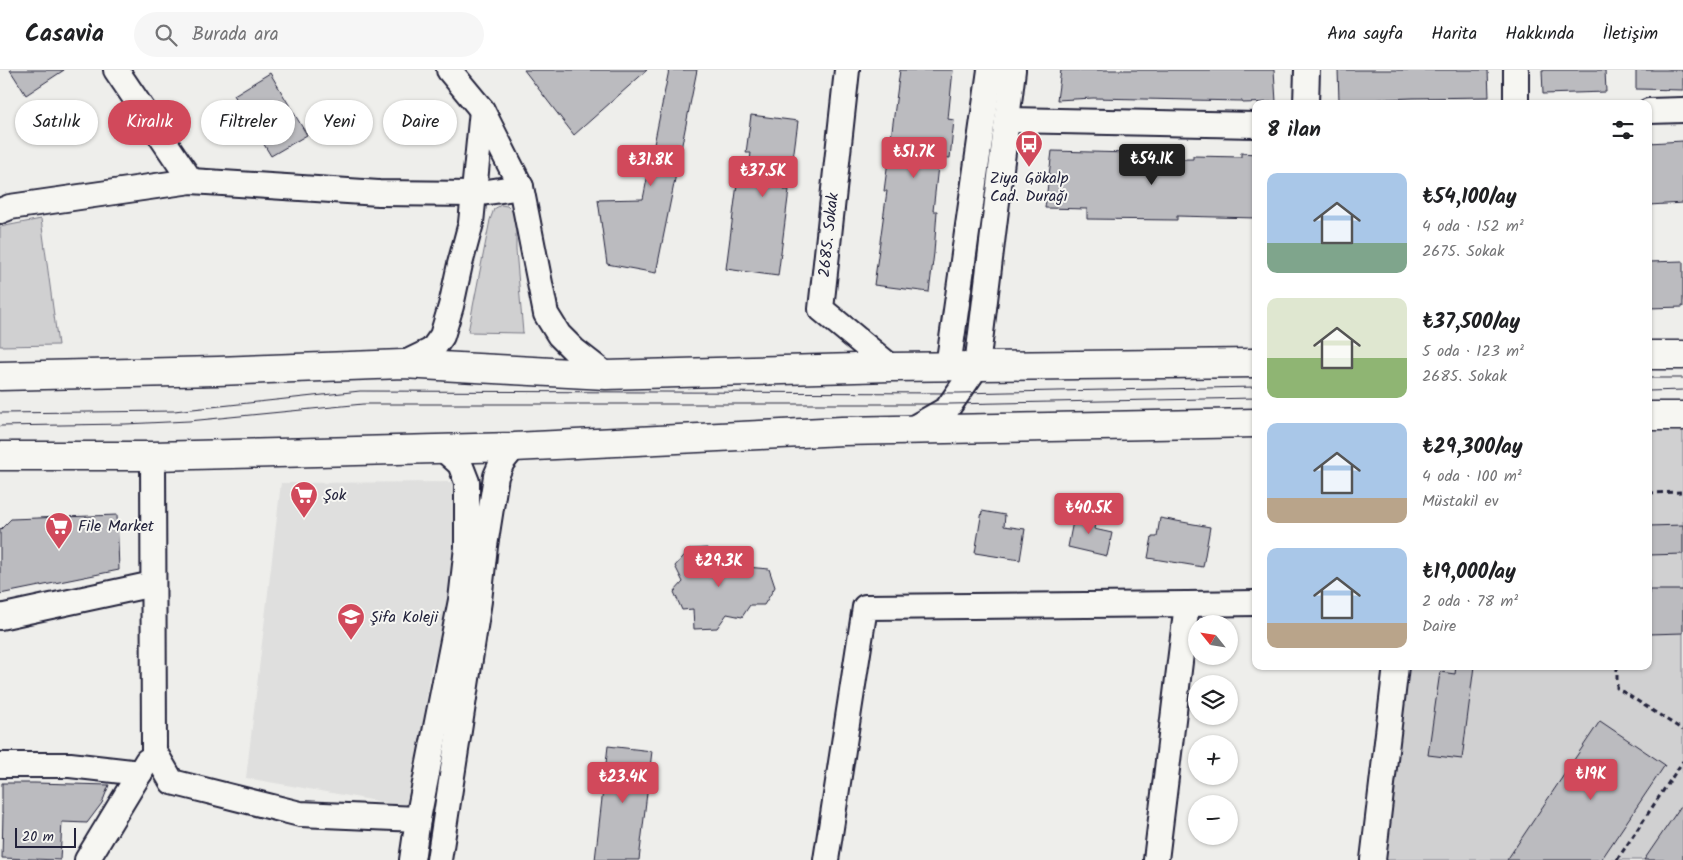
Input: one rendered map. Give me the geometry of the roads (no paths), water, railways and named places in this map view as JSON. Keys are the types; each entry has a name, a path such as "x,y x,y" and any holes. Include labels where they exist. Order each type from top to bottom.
{"highway":[{"path":"1652,355 1683,355"},
{"path":"0,376 227,371 404,364 606,375 892,367 1252,363"},
{"path":"1652,416 1683,416"},
{"path":"0,456 153,456 514,448 842,431 1252,423"}],"street":[{"path":"116,70 190,181"},
{"path":"449,70 482,110 521,187 546,314 559,335 574,350 606,375"},
{"name":"2685. Sokak","path":"847,70 821,309 892,367"},
{"path":"948,367 990,70"},
{"path":"910,430 947,409 977,366 1013,70"},
{"path":"1306,100 1307,70"},
{"path":"1516,70 1516,100"},
{"path":"404,364 432,350 442,336 452,306 460,264 471,223 482,110"},
{"path":"1652,111 1683,110"},
{"path":"1007,120 1252,125"},
{"path":"3,204 190,181 379,193 474,194 521,187"},
{"path":"412,860 418,819 461,600 496,476 502,462 514,448"},
{"path":"439,860 479,601 476,547 467,482 460,464 443,449"},
{"path":"153,456 154,751 172,782 300,814 418,819"},
{"path":"0,617 153,584"},
{"path":"826,860 865,607 1252,603"},
{"path":"1156,860 1186,604"},
{"path":"1373,860 1396,670"},
{"path":"87,860 154,751"},
{"path":"0,765 70,765 140,774"}],"tram line":[{"path":"1652,378 1683,378"},
{"path":"0,413 174,411 360,391 958,393 1252,387"},
{"path":"1652,391 1683,390"},
{"path":"0,426 189,421 363,404 950,404 1252,398"}],"place":[{"name":"Ziya Gökalp Cad. Durağı","path":"1029,168"},
{"name":"Şok","path":"304,519"},
{"name":"File Market","path":"59,550"},
{"name":"Şifa Koleji","path":"351,641"}]}
